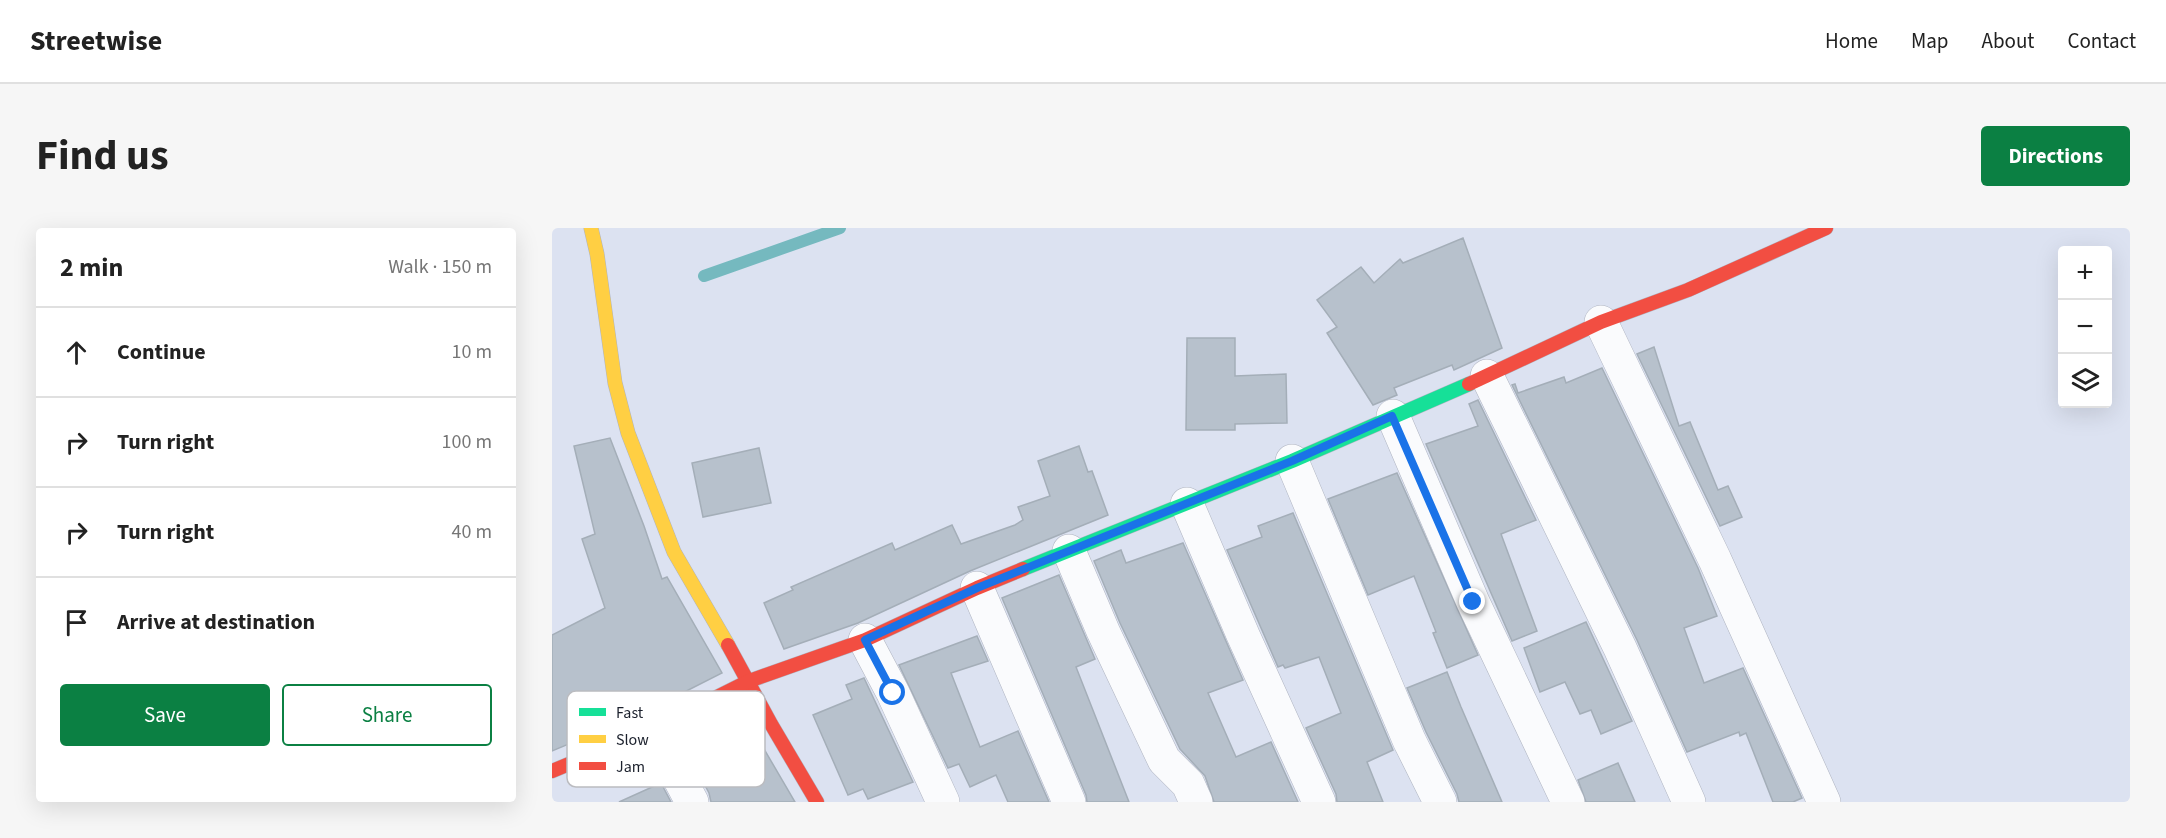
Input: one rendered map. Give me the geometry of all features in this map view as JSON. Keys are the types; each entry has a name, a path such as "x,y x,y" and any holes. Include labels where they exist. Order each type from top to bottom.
{"street":[{"path":"591,228 597,254 615,383 628,433 674,552 710,610 754,691"},
{"path":"729,691 749,681 865,640 977,588 1292,461 1487,376 1601,322 1688,290 1826,228"},
{"path":"1601,322 1715,560 1824,802"},
{"path":"1487,376 1620,648 1689,802"},
{"path":"1392,416 1473,602 1568,802"},
{"path":"1292,461 1409,740 1440,802"},
{"path":"1187,504 1243,635 1319,802"},
{"path":"1069,551 1103,631 1164,760 1188,784 1196,802"},
{"path":"977,588 1069,802"},
{"path":"865,640 893,693 943,802"},
{"path":"765,712 817,802"},
{"path":"552,771 567,765"},
{"path":"684,787 692,802"}],"building":[{"path":"1463,238 1502,348 1454,370 1452,365 1394,388 1397,395 1373,405 1327,333 1337,327 1317,300 1361,267 1374,283 1400,259 1403,263"},
{"path":"1187,338 1235,338 1235,376 1286,374 1287,423 1235,424 1235,430 1186,430"},
{"path":"1654,347 1679,426 1690,422 1718,490 1728,486 1742,517 1720,526 1637,354"},
{"path":"1602,368 1698,568 1717,616 1684,628 1704,683 1743,668 1802,798 1793,802 1773,802 1746,733 1740,736 1739,732 1687,752 1637,640 1512,385 1515,384 1518,393 1564,377 1566,383"},
{"path":"1478,400 1536,520 1501,534 1537,631 1512,641 1426,444 1478,426 1469,404"},
{"path":"610,438 662,579 667,577 722,673 686,691 567,691 567,745 552,751 552,635 605,608 582,539 595,534 574,446"},
{"path":"1079,446 1088,472 1092,471 1108,515 970,571 858,623 784,649 764,603 793,590 791,587 892,543 895,550 952,525 961,544 1015,525 1023,520 1018,507 1050,496 1038,461"},
{"path":"759,448 771,503 703,517 692,463"},
{"path":"1397,473 1478,655 1447,668 1433,633 1436,632 1414,576 1368,595 1328,499"},
{"path":"1293,513 1393,750 1367,762 1383,802 1337,802 1336,794 1306,728 1341,713 1319,657 1285,668 1283,665 1278,667 1227,550 1262,537 1258,526"},
{"path":"1183,543 1243,680 1208,693 1236,757 1271,742 1298,802 1214,802 1205,776 1180,749 1120,623 1094,561 1121,550 1126,563"},
{"path":"1059,575 1095,659 1076,667 1129,802 1087,802 1002,598"},
{"path":"1586,622 1632,721 1601,734 1591,710 1580,714 1565,682 1540,692 1524,648"},
{"path":"977,636 988,661 951,673 980,747 1018,731 1049,802 1008,802 996,775 970,787 959,764 948,768 899,665"},
{"path":"1447,672 1502,802 1459,802 1407,688"},
{"path":"864,678 913,782 868,799 863,789 848,795 813,715 852,699 846,685"},
{"path":"765,751 795,802 711,802 706,787 765,787"},
{"path":"1618,763 1635,802 1586,802 1578,780"},
{"path":"652,787 663,787 671,802 619,802"}],"waterway":[{"path":"704,276 840,228"}],"traffic: fast":[{"path":"1023,569 1292,461 1469,384"}],"traffic: slow":[{"path":"591,228 597,254 615,383 628,433 674,552 728,645"}],"traffic: jam":[{"path":"1469,384 1601,322 1688,290 1826,228"},
{"path":"729,691 749,681 865,640 1023,569"},
{"path":"728,645 753,691"},
{"path":"765,713 817,802"},
{"path":"552,771 567,765"}],"route":[{"path":"893,693 865,640 977,588 1292,461 1392,416 1473,602"}]}
